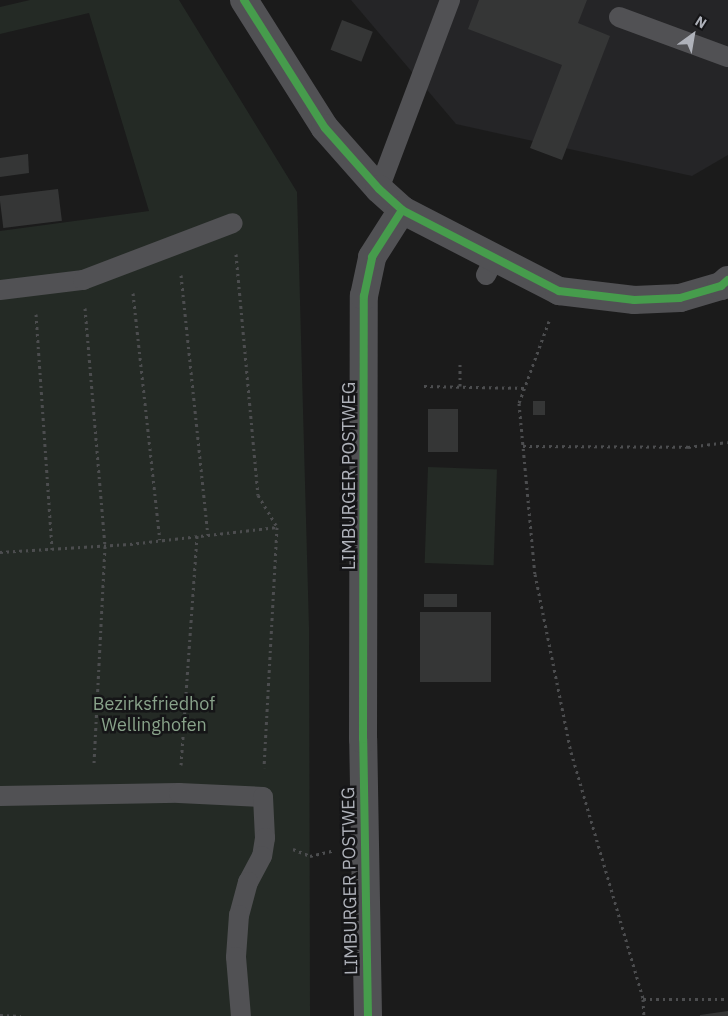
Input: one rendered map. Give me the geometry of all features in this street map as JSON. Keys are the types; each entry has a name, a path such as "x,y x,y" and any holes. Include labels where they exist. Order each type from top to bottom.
{"street":[{"path":"244,0 325,128 379,189 402,210 490,267 560,291 634,300 680,298 721,286 728,280"},
{"name":"LIMBURGER POSTWEG","path":"368,1016 365,850 364,296 372,257 402,210"}],"lane":[{"path":"379,189 450,0"},
{"path":"619,17 728,57"},
{"path":"0,290 83,280 233,223"},
{"path":"0,796 179,793 263,797 264,838 262,856 248,882 239,915 236,957 241,1016"}],"path":[{"path":"233,223 258,495 276,527 263,797"},
{"path":"178,244 208,535"},
{"path":"130,262 160,540"},
{"path":"83,280 105,546 93,794"},
{"path":"34,286 52,549"},
{"path":"560,291 520,403 535,574 571,752 643,999 644,1016"},
{"path":"460,362 460,386"},
{"path":"424,386 525,388"},
{"path":"523,446 688,447 728,442"},
{"path":"0,552 105,546 276,527"},
{"path":"179,793 197,536"},
{"path":"264,838 310,856 338,849 365,850"},
{"path":"643,999 728,999"},
{"path":"0,1015 21,1016"}],"shaded area":[{"path":"351,0 728,0 728,155 692,176 456,124"}],"green space":[{"name":"Bezirksfriedhof Wellinghofen","path":"30,0 179,0 297,192 309,628 310,1016 0,1016 0,231 149,211 89,13 0,34 0,7"},
{"path":"428,467 497,469 494,565 425,563"}],"building":[{"path":"479,0 587,0 578,23 610,36 562,160 530,148 562,65 468,29"},
{"path":"342,20 373,32 361,62 331,50"},
{"path":"28,154 29,173 0,177 0,158"},
{"path":"58,189 62,221 3,228 0,196"},
{"path":"533,401 545,401 545,415 533,415"},
{"path":"428,409 458,409 458,452 428,452"},
{"path":"424,594 457,594 457,607 424,607"},
{"path":"420,612 491,612 491,682 420,682"},
{"path":"728,1011 728,1016 700,1016 700,1015"}],"cycle path":[{"path":"244,0 325,128 379,189 402,210 559,291 634,300 680,298 721,286 728,280"},
{"path":"368,1016 363,739 364,296 372,257 402,210"}]}
